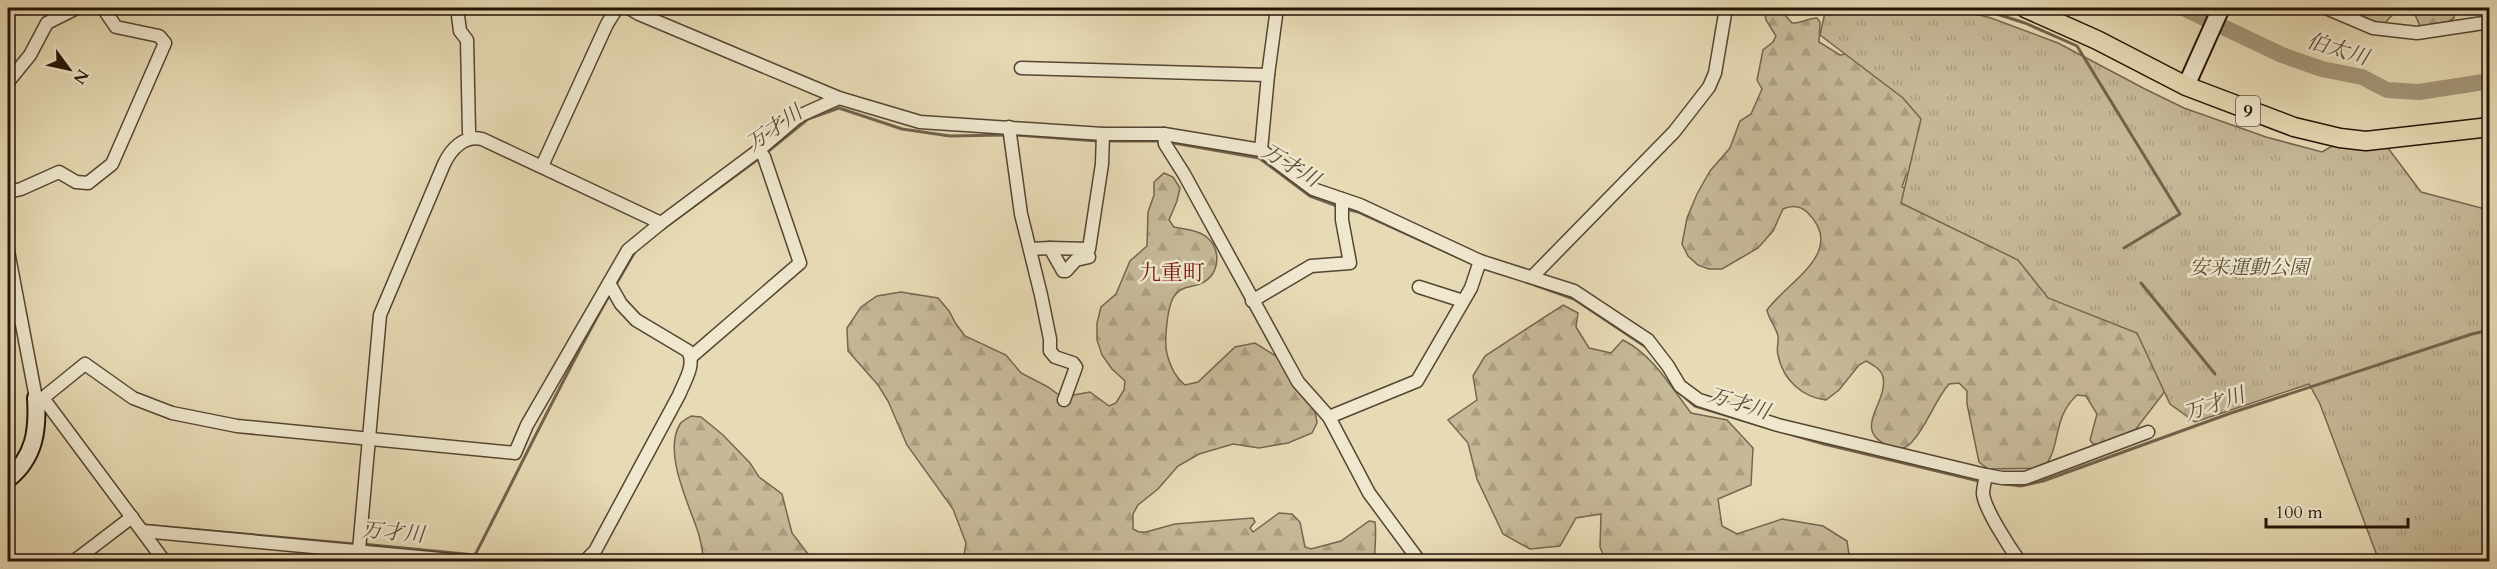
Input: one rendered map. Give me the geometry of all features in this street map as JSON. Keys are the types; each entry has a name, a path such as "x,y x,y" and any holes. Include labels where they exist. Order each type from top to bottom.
{"main road":[{"name":"9","path":"2025,8 2097,40 2186,86 2294,127 2340,138 2366,141 2490,127"}],"street":[{"path":"8,82 30,56 47,23 77,8"},
{"path":"8,192 21,189 59,172 76,182 88,183 112,164 165,43 159,36 116,27 104,8"},
{"path":"457,8 460,31 467,40 471,138"},
{"path":"542,166 607,24 617,8"},
{"path":"629,8 839,98 920,122 1010,133 1103,139 1165,139 1261,150 1313,189 1342,205 1360,205 1480,261 1533,276 1574,291 1648,340 1680,386 1699,399 1778,425 2002,478 2025,478 2148,432"},
{"path":"1261,150 1277,8"},
{"path":"1533,276 1674,132 1708,87 1715,73 1726,8"},
{"path":"2186,86 2221,8"},
{"path":"2326,8 2373,28 2417,33 2490,22"},
{"path":"1021,68 1268,75"},
{"path":"39,398 85,364 133,398 172,413 237,426 515,453 527,425 612,288 628,250 661,223 762,153 799,116 839,98"},
{"path":"1010,133 1021,214 1050,339 1050,351 1054,357 1073,363 1076,367 1064,400"},
{"path":"359,546 380,315 448,156 459,144 471,138 482,139 661,223"},
{"path":"1030,249 1089,249 1103,139"},
{"path":"1165,139 1298,381 1329,417 1369,493 1420,561"},
{"path":"691,357 800,263 762,153"},
{"path":"1252,301 1311,266 1350,263 1342,205"},
{"path":"1050,248 1063,271 1066,271 1076,260 1089,257"},
{"path":"8,251 39,398 33,447 23,463 8,479"},
{"path":"1329,417 1417,381 1471,288 1480,261"},
{"path":"1419,287 1463,301"},
{"path":"584,561 595,551 678,395 688,374 691,357 688,351 636,320 621,304 612,288"},
{"path":"8,320 20,316"},
{"path":"39,398 165,561"},
{"path":"1986,475 1983,493 1985,501 2020,561"},
{"path":"73,561 132,518"},
{"path":"143,531 359,546 474,561"}],"green space":[{"path":"1764,8 1787,8 1786,16 1792,23 1817,18 1820,22 1819,42 1840,55 1855,52 1868,55 1924,122 1916,169 1906,175 1902,187 2116,299 2169,386 2136,429 2107,444 2093,444 2090,440 2097,414 2086,396 2077,395 2063,414 2053,452 2043,468 1988,469 1979,462 1967,404 1967,391 1959,383 1949,384 1917,436 1907,446 1899,449 1880,441 1873,434 1871,426 1881,397 1883,377 1879,369 1871,364 1866,361 1859,365 1839,390 1826,400 1809,395 1795,386 1781,364 1777,353 1778,336 1767,310 1810,265 1818,253 1821,241 1818,227 1808,213 1796,207 1783,209 1773,231 1758,248 1722,269 1709,269 1698,265 1688,256 1682,244 1687,218 1697,194 1710,171 1730,148 1740,121 1751,114 1762,89 1757,80 1763,50 1773,42 1776,36 1766,20"},
{"name":"安来運動公園","path":"1826,8 1953,8 1991,18 2058,43 2184,108 2266,137 2322,152 2339,142 2385,144 2421,192 2489,210 2489,561 2379,561 2320,404 2309,384 2195,422 2170,404 2137,333 2048,298 2018,260 1901,203 1921,119 1903,98 1820,35"},
{"path":"2336,8 2394,8 2394,13 2385,23 2376,23"},
{"path":"2412,8 2453,8 2454,18 2441,26 2420,26"},
{"path":"1164,173 1173,177 1180,188 1169,220 1174,227 1205,236 1211,241 1217,255 1215,270 1210,277 1200,284 1181,290 1172,300 1166,341 1167,354 1174,371 1185,385 1198,382 1235,347 1255,343 1276,356 1315,410 1317,423 1312,433 1288,443 1259,448 1233,444 1199,454 1178,466 1158,489 1138,505 1133,514 1133,529 1146,532 1175,524 1253,518 1255,522 1250,528 1253,532 1279,513 1292,514 1300,522 1305,547 1311,549 1341,541 1369,521 1375,522 1375,561 963,561 966,543 953,509 907,445 888,401 878,385 848,351 847,328 861,307 877,296 901,292 938,298 965,336 1006,355 1021,373 1059,395 1068,396 1090,392 1109,406 1116,403 1124,390 1125,381 1102,355 1097,340 1097,323 1101,307 1116,294 1130,261 1147,246 1148,212 1154,195 1154,182"},
{"path":"1563,305 1578,313 1576,327 1589,348 1611,353 1623,340 1634,346 1661,372 1691,413 1727,420 1753,448 1751,485 1718,499 1722,526 1737,534 1782,519 1823,526 1847,541 1850,561 1606,561 1600,547 1601,514 1576,518 1560,546 1530,549 1503,534 1477,479 1468,443 1448,420 1477,400 1473,376 1485,356"},
{"path":"691,416 701,417 723,435 750,463 759,477 782,494 792,533 808,554 822,561 704,561 698,533 679,477 674,448 675,435 680,424"}],"waterway":[{"path":"1978,8 2025,23 2077,46 2180,214 2124,248"},
{"name":"伯太川","path":"2183,8 2282,55 2322,69 2362,77 2387,90 2419,92 2490,81"},
{"name":"万才川","path":"766,153 808,119 839,108 902,129 950,136 1005,135"},
{"name":"万才川","path":"1015,135 1098,141"},
{"name":"万才川","path":"1105,141 1161,141"},
{"name":"万才川","path":"1168,142 1259,158 1310,196 1340,207"},
{"name":"万才川","path":"660,231 761,157"},
{"name":"万才川","path":"1346,209 1358,212 1475,265"},
{"name":"万才川","path":"615,286 636,250"},
{"path":"2141,283 2215,374"},
{"name":"万才川","path":"1535,285 1574,299 1646,347"},
{"name":"万才川","path":"362,544 475,555 610,294"},
{"name":"万才川","path":"1989,482 2021,486 2043,481 2231,413 2490,330"},
{"name":"万才川","path":"1680,393 1695,406 1765,427"},
{"name":"万才川","path":"1779,431 1983,482"},
{"name":"万才川","path":"144,525 355,544"}],"district":[{"name":"九重町","path":"1172,272"}]}
